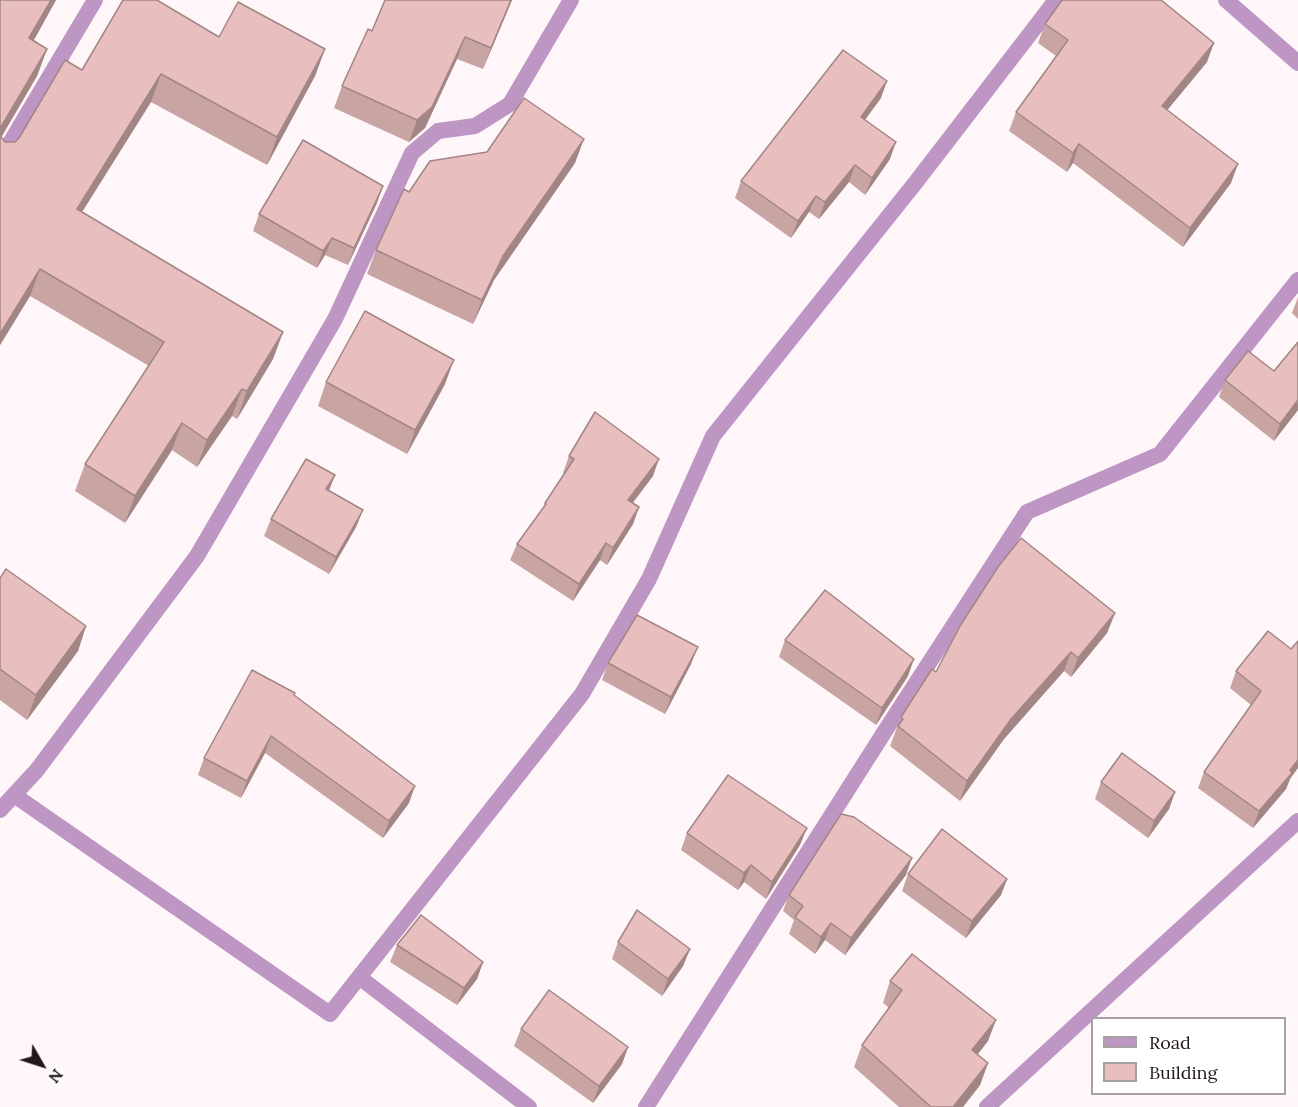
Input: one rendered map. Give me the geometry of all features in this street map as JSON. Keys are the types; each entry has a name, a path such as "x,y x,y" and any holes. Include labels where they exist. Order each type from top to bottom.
{"street":[{"path":"0,160 95,0"},
{"path":"0,810 37,770 197,556 335,319 412,153 438,131 475,126 510,104 571,0"},
{"path":"14,795 330,1014 582,694 650,579 713,436 916,182 1056,0"},
{"path":"1226,0 1298,63"},
{"path":"646,1107 1027,512 1160,454 1298,280"},
{"path":"987,1107 1298,821"},
{"path":"359,976 529,1107"}],"building":[{"path":"0,0 51,0 29,38 47,49 1,127 1,137 5,142 15,142 19,138 65,60 82,70 123,0 157,0 219,37 238,2 325,49 277,137 161,74 77,209 283,332 247,391 242,389 207,440 182,423 135,496 85,464 164,342 40,269 0,334"},
{"path":"385,0 511,0 491,48 465,37 432,107 417,120 342,86 368,29 372,31"},
{"path":"1062,0 1161,0 1214,43 1162,106 1238,164 1190,228 1079,144 1073,153 1016,112 1068,40 1045,24"},
{"path":"843,50 887,81 861,117 896,142 872,178 855,165 825,202 816,196 798,221 741,181"},
{"path":"524,98 584,139 503,256 482,300 376,250 404,189 409,192 430,161 487,152"},
{"path":"303,140 383,186 354,248 332,238 323,251 259,214"},
{"path":"365,311 454,360 415,430 326,382"},
{"path":"1298,342 1298,400 1280,424 1225,380 1248,351 1274,371"},
{"path":"595,412 659,459 628,500 639,507 613,548 606,543 579,584 517,544 546,504 574,459 569,456"},
{"path":"306,459 335,475 326,489 363,510 336,557 271,519"},
{"path":"1021,538 1115,613 1078,658 1071,652 1011,719 967,781 898,726 903,719 901,717 932,669 936,672 960,626 998,567"},
{"path":"6,569 86,626 36,695 0,669 0,578"},
{"path":"825,590 914,659 882,708 785,640"},
{"path":"637,615 698,647 671,697 608,663"},
{"path":"1268,631 1291,649 1298,641 1298,760 1290,770 1292,773 1259,811 1204,772 1261,691 1236,671"},
{"path":"252,670 295,693 294,695 415,786 389,821 271,736 247,781 204,758"},
{"path":"1122,753 1175,792 1154,821 1101,782"},
{"path":"728,775 807,828 772,882 751,865 744,873 687,833"},
{"path":"841,814 854,817 912,858 851,938 831,923 821,937 795,917 803,906 789,895"},
{"path":"942,829 1007,879 972,921 908,874"},
{"path":"637,910 690,949 668,979 618,942"},
{"path":"421,915 483,962 464,988 397,945"},
{"path":"912,954 996,1020 972,1050 988,1063 953,1107 931,1107 862,1045 902,990 890,981"},
{"path":"549,990 628,1047 599,1086 521,1029"}]}
